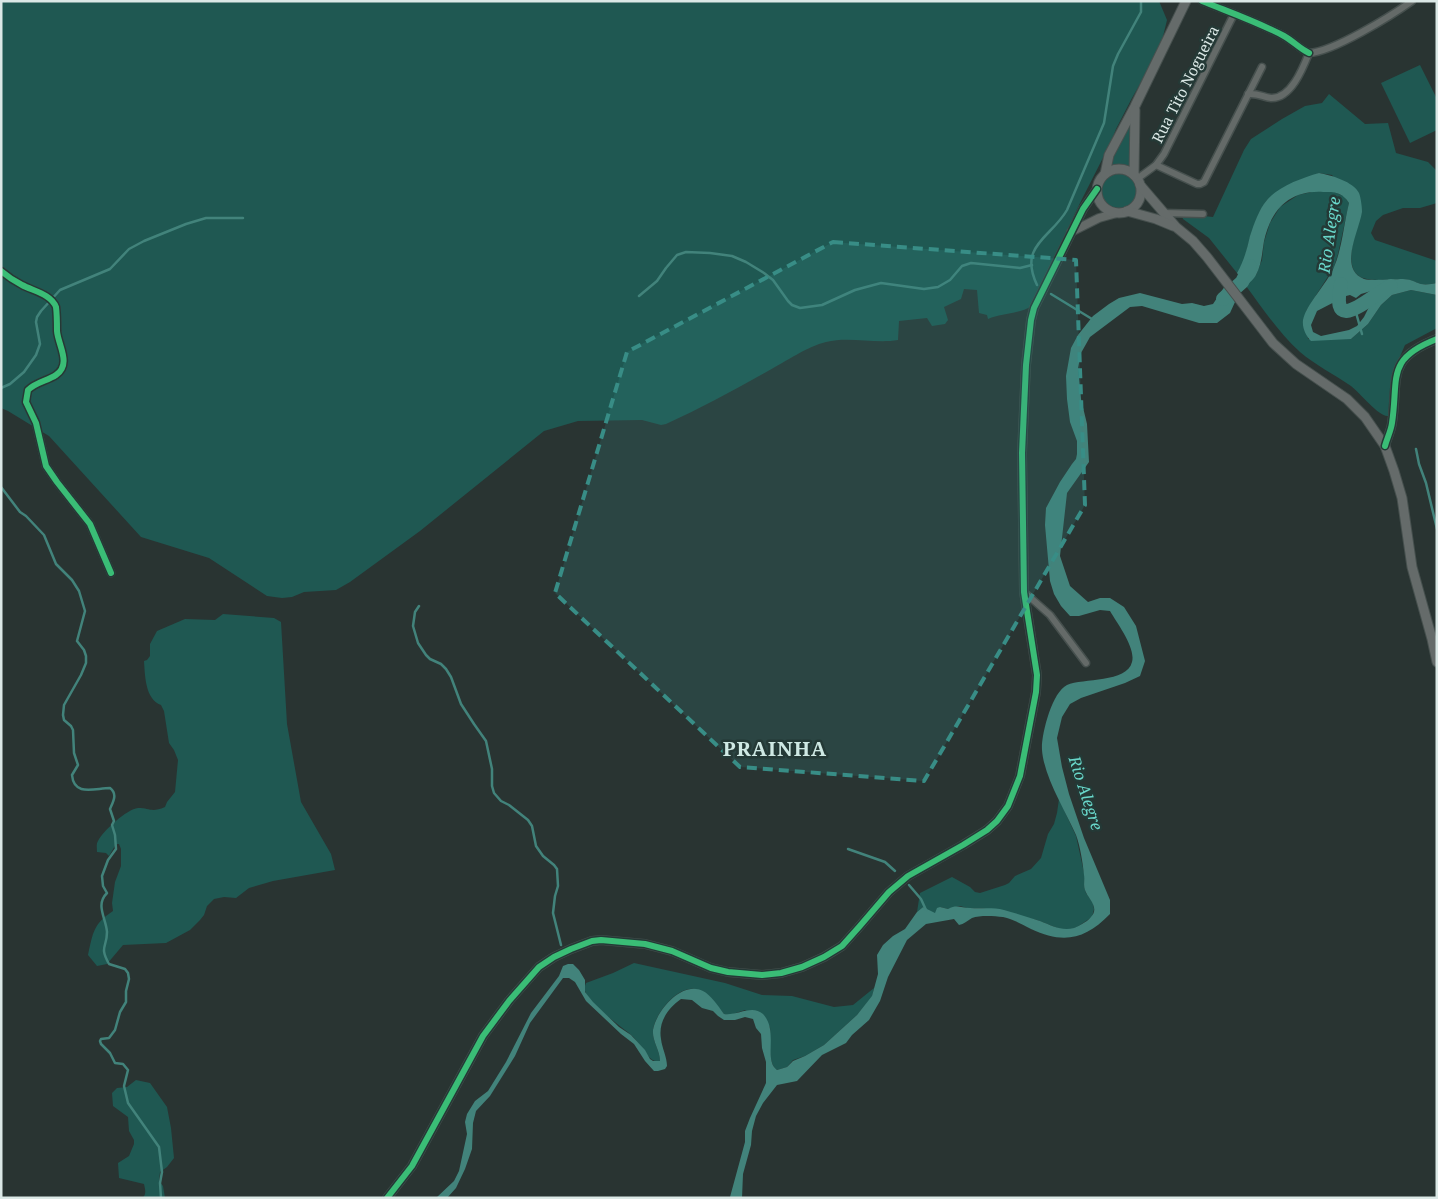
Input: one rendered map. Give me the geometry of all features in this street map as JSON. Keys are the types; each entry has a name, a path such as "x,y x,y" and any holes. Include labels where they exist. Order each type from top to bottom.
{"main road":[{"path":"1176,227 1156,219 1127,212 1110,212 1104,208 1097,196 1097,189 1104,174 1109,155 1186,1"},
{"path":"1127,212 1139,199 1135,106"},
{"path":"1104,174 1117,169 1124,170 1137,180 1176,227 1193,241 1221,274 1273,343 1296,364 1347,399 1365,417 1385,446 1402,498 1412,567 1437,662"}],"street":[{"path":"1202,1 1285,37 1309,54 1344,42 1412,1"},
{"name":"Rua Tito Nogueira","path":"1137,180 1156,165 1164,154 1234,14"},
{"path":"1248,94 1257,93 1271,98 1283,95 1298,79 1309,54"},
{"path":"1156,165 1200,184 1204,182 1262,67"},
{"path":"387,1198 412,1166 483,1036 509,1001 539,967 546,962 571,949 592,941 601,940 645,944 672,951 711,968 728,972 762,975 781,973 802,967 842,946 889,892 908,876 987,830 997,821 1008,806 1020,776 1036,692 1037,675 1024,592 1022,453 1026,365 1031,320 1034,308 1071,232 1083,209 1097,189"},
{"path":"1071,232 1099,218 1117,213"},
{"path":"1164,213 1203,214"},
{"path":"1,271 9,278 50,298 56,307 58,338 64,355 62,367 57,374 33,385 28,390 26,402 36,423 46,466 90,524 110,573"},
{"path":"1385,446 1392,425 1396,374 1408,354 1420,345 1437,339"},
{"path":"1024,592 1050,615 1086,663"}],"highlighted area":[{"path":"833,242 1076,260 1085,505 924,781 740,767 555,593 627,352"}],"shaded area":[{"path":"1,1 1159,1 1167,20 1160,49 1116,129 1032,306 1022,311 988,319 987,315 979,313 977,290 964,289 961,299 944,307 948,320 945,324 932,326 927,318 899,321 898,340 835,340 819,344 666,424 661,425 642,420 578,421 544,431 420,531 350,582 336,590 304,592 292,597 282,598 267,596 209,558 141,537 49,436 1,408"},
{"path":"1420,65 1437,99 1437,130 1410,143 1381,83"},
{"path":"1329,94 1365,124 1388,123 1396,153 1428,162 1437,171 1437,203 1420,208 1403,208 1383,215 1376,221 1371,233 1375,240 1437,261 1437,283 1423,284 1405,279 1371,280 1358,276 1353,269 1351,260 1354,239 1362,211 1332,175 1319,173 1267,200 1259,213 1244,261 1237,273 1209,238 1183,219 1182,216 1185,214 1213,217 1251,139 1305,106 1322,103"},
{"path":"1133,114 1132,168 1122,166 1108,169"},
{"path":"1119,172 1126,173 1132,177 1136,183 1136,197 1132,203 1126,207 1119,208 1112,207 1106,203 1102,197 1101,190 1102,183 1106,177 1112,173"},
{"path":"1319,173 1342,180 1359,193 1362,212 1351,258 1352,267 1356,274 1367,280 1403,279 1423,284 1437,283 1437,295 1411,290 1392,295 1381,305 1368,324 1351,339 1311,341 1305,332 1303,320 1308,307 1327,280 1337,260 1349,203 1338,193 1331,192 1300,194 1283,204 1271,220 1267,230 1258,271 1246,286 1237,273 1257,217 1267,200 1291,183","holes":["1371,291 1375,295 1364,317 1357,326 1349,330 1321,336 1313,332 1311,325 1317,311 1346,296 1350,295 1356,298 1361,294"]},
{"path":"1316,191 1334,192 1344,196 1349,203 1334,267 1306,311 1308,339 1351,339 1368,324 1381,305 1392,295 1411,290 1437,295 1437,328 1405,345 1392,375 1388,416 1380,413 1351,386 1312,361 1292,345 1246,286 1256,275 1262,260 1264,242 1270,223 1280,207 1298,195"},
{"path":"1225,286 1235,302 1230,313 1217,323 1199,323 1142,306 1130,307 1090,337 1081,353 1078,368 1081,399 1087,424 1089,462 1067,493 1060,556 1070,586 1088,602 1100,598 1110,598 1124,607 1136,626 1145,661 1140,676 1070,704 1062,717 1057,738 1069,794 1084,838 1110,900 1110,914 1092,929 1073,937 1063,938 1043,934 1014,920 999,917 975,917 959,925 954,919 926,924 907,940 888,977 880,1001 869,1020 846,1043 822,1055 797,1081 777,1085 763,1103 756,1116 752,1131 751,1145 743,1174 742,1198 730,1197 745,1142 745,1131 766,1083 766,1062 761,1034 756,1028 753,1019 745,1017 735,1020 724,1020 713,1011 702,1008 692,1000 681,999 668,1011 661,1027 660,1033 667,1066 665,1069 654,1071 634,1044 586,1001 575,982 569,978 563,978 530,1023 515,1056 490,1096 476,1111 473,1123 472,1149 456,1188 447,1198 436,1198 454,1181 459,1171 467,1134 465,1122 467,1114 475,1101 488,1091 506,1062 531,1013 559,976 563,966 573,964 579,970 585,980 585,992 593,1002 619,1027 631,1035 653,1061 660,1061 653,1034 655,1022 659,1014 671,999 679,993 695,989 709,995 724,1014 754,1010 763,1014 768,1021 770,1029 771,1059 777,1070 787,1067 793,1061 824,1045 857,1015 872,996 878,974 877,955 883,945 905,929 923,907 935,913 937,908 940,907 948,909 957,906 1000,909 1066,929 1077,927 1090,918 1094,906 1084,888 1084,871 1079,844 1047,771 1042,750 1043,734 1048,714 1062,689 1074,683 1104,679 1122,673 1128,669 1132,662 1132,656 1129,643 1110,611 1100,610 1079,616 1070,616 1054,594 1050,581 1045,525 1046,508 1060,482 1076,459 1077,454 1077,441 1070,422 1067,399 1066,376 1071,348 1078,335 1093,316 1119,298 1140,293 1182,304 1192,303 1204,306 1213,304"},
{"path":"223,614 274,618 281,622 287,724 301,802 331,854 335,870 273,881 249,888 236,898 224,897 214,899 207,906 204,915 190,930 166,943 123,945 107,964 97,966 88,955 95,930 101,920 113,911 112,903 115,882 121,866 121,849 119,844 116,844 109,856 106,853 97,852 97,842 110,826 128,812 138,808 153,810 165,807 175,792 178,760 169,743 164,711 161,705 152,698 147,686 144,661 150,656 150,644 157,631 185,619 215,620"},
{"path":"1059,799 1076,836 1085,877 1084,886 1086,893 1093,903 1092,917 1070,930 1060,929 1037,920 982,908 960,906 948,909 940,907 935,914 923,907 917,912 920,893 952,877 975,892 980,893 1005,885 1015,876 1031,869 1041,858 1048,834 1054,824"},
{"path":"634,963 725,983 762,995 792,996 834,1007 853,1005 874,988 872,997 857,1015 824,1045 805,1056 793,1060 787,1067 777,1070 772,1062 770,1050 770,1027 745,1010 730,1015 724,1014 704,992 688,989 674,996 658,1016 653,1030 660,1061 656,1061 651,1059 631,1035 598,1008 585,991 586,983"},
{"path":"136,1080 150,1083 167,1107 174,1158 160,1172 159,1181 163,1186 165,1198 142,1198 145,1194 144,1184 119,1178 118,1163 129,1156 134,1140 129,1131 128,1117 113,1106 112,1093 117,1088 127,1087"}],"waterway":[{"path":"1037,285 1032,271 1031,260 1034,251 1067,210 1104,123 1113,66 1141,12 1141,1"},
{"path":"1,388 10,384 24,372 36,355 40,344 36,322 37,317 60,290 110,269 129,249 186,224 206,218 243,218"},
{"path":"639,296 657,281 677,255 686,252 732,256 746,262 773,280 788,301 800,308 822,305 855,290 881,283 924,289 938,287 950,280 962,266 971,263 1020,268 1032,265"},
{"name":"Rio Alegre","path":"1223,299 1242,282 1250,266"},
{"name":"Rio Alegre","path":"1341,284 1339,300 1341,309 1347,311 1354,309 1391,286"},
{"path":"1051,294 1092,319"},
{"path":"1355,309 1362,334"},
{"path":"1416,449 1437,529"},
{"path":"1,487 20,512 44,535 56,564 72,580 79,591 85,611 77,641 84,650 86,663 64,705 63,715 64,720 73,730 74,753 78,765 72,775 74,782 81,789 110,788 114,793 110,809 114,821 112,825 116,849 108,860 102,876 103,886 107,893 101,907 107,932 104,954 109,964 125,969 129,979 126,1002 120,1012 115,1030 109,1038 101,1039 100,1041 110,1053 115,1063 123,1064 128,1070 124,1086 128,1103 159,1147 162,1172 160,1183 161,1198"},
{"path":"419,606 415,612 413,626 418,643 430,659 441,664 446,669 461,704 486,741 492,769 494,793 501,801 528,820 532,826 536,846 543,856 557,869 558,886 553,913 561,945"},
{"path":"848,849 885,862 895,871"},
{"path":"909,885 921,899 926,910"}],"cycle path":[{"path":"1202,1 1274,31 1309,53"},
{"path":"387,1198 412,1166 483,1036 509,1001 539,967 554,957 592,941 601,940 645,944 672,951 711,968 728,972 762,975 781,973 802,967 842,946 889,892 908,876 987,830 997,821 1008,806 1020,776 1036,692 1037,675 1024,592 1022,453 1026,365 1031,320 1034,308 1083,209 1097,189"},
{"path":"1,271 16,282 46,296 56,307 57,331 63,354 63,365 61,371 56,375 34,385 28,390 26,402 36,423 46,466 90,524 111,573"},
{"path":"1385,446 1391,426 1398,372 1402,363 1409,354 1437,339"}],"district":[{"name":"PRAINHA","path":"775,748"}]}
